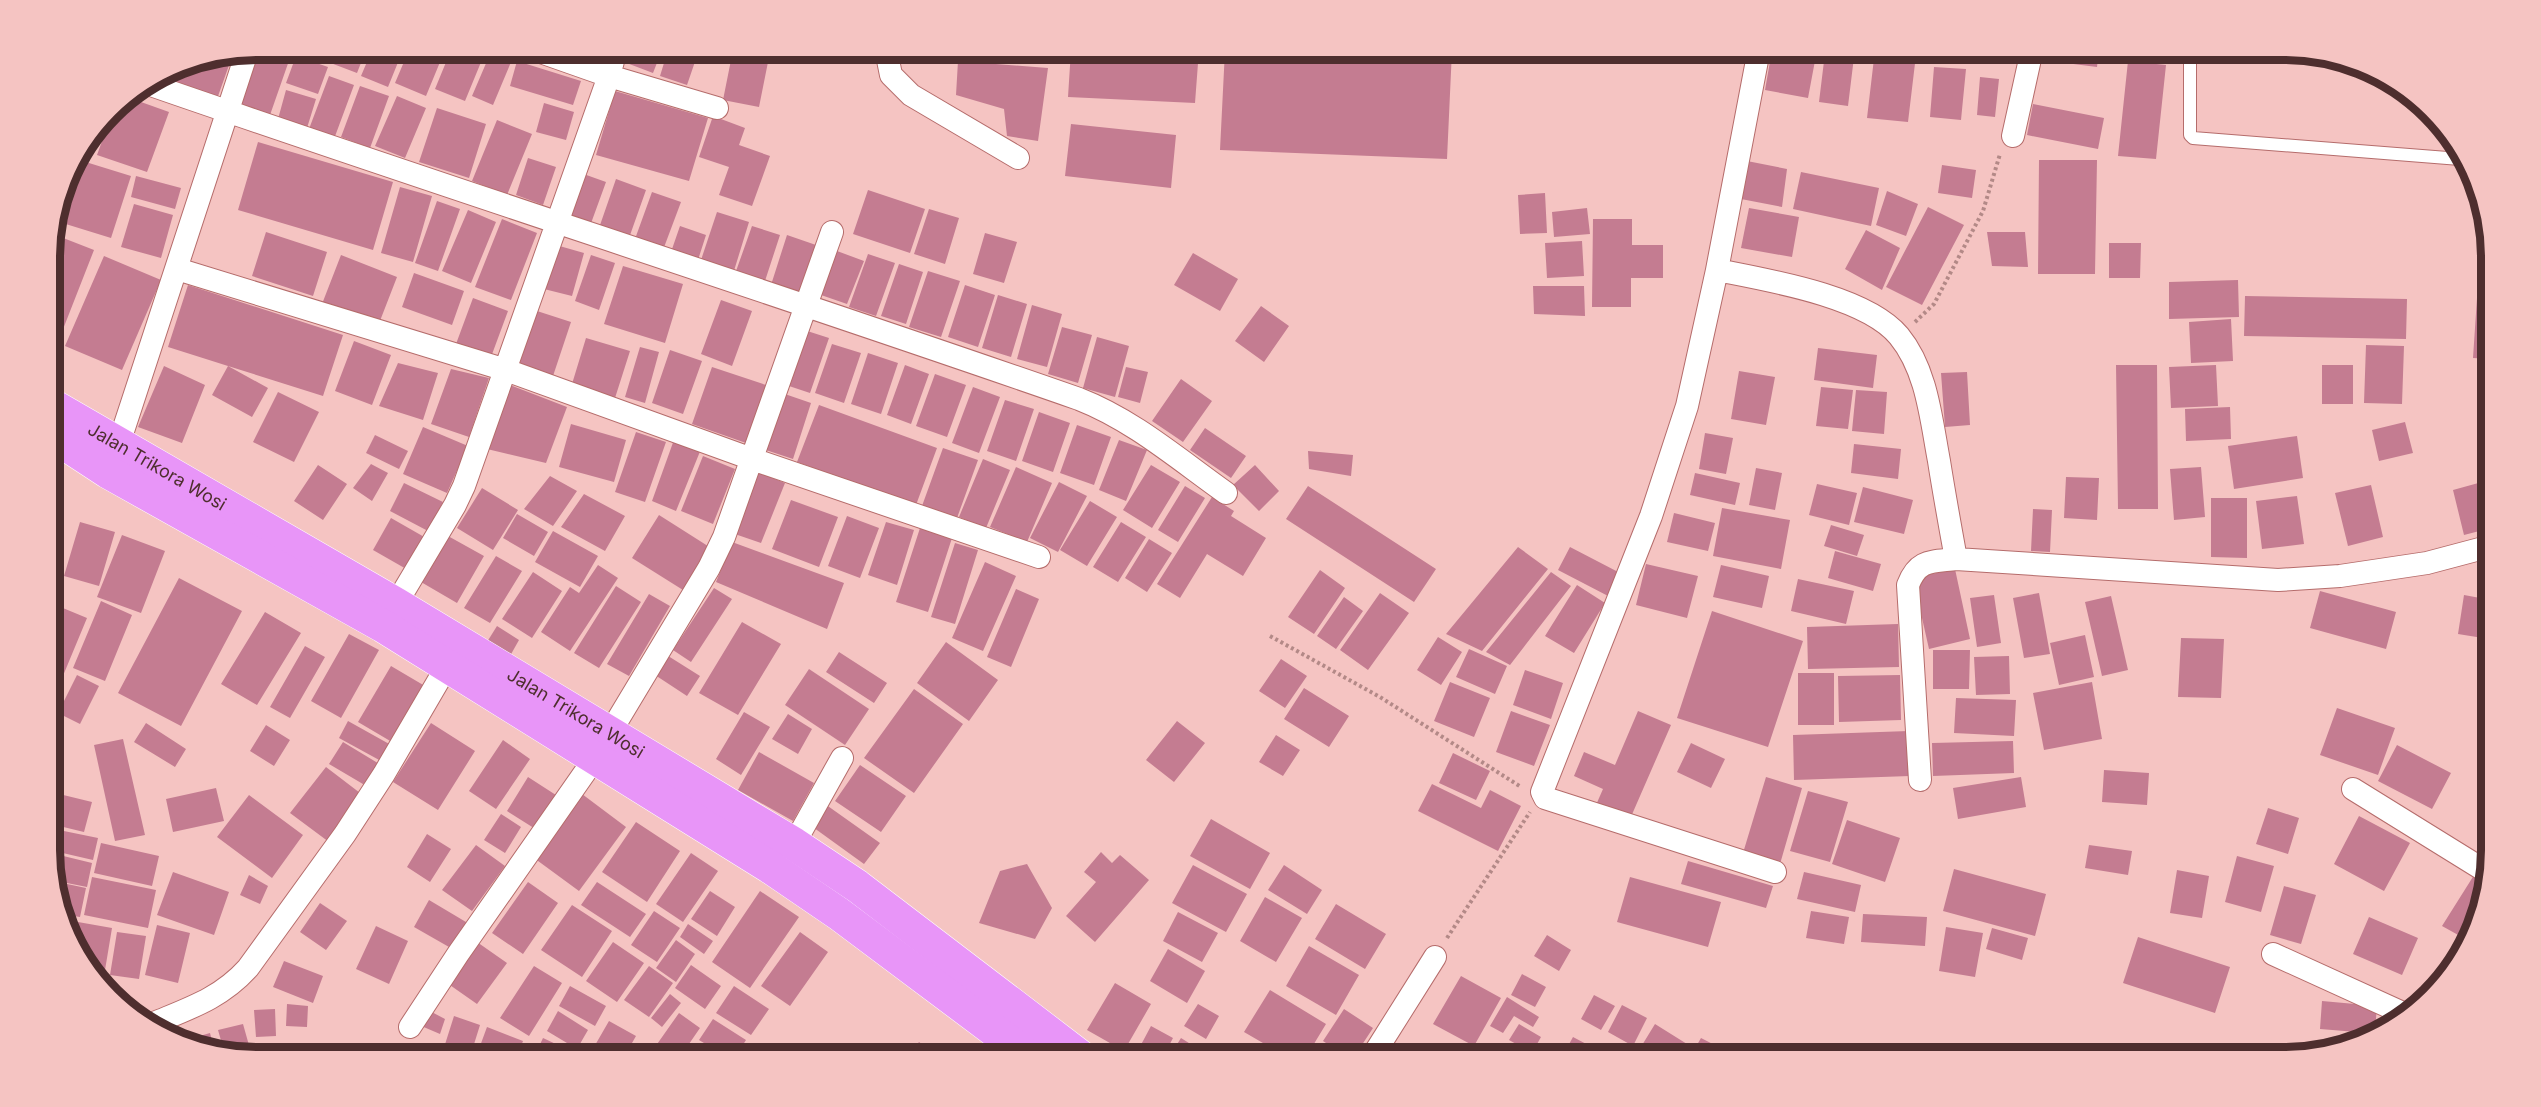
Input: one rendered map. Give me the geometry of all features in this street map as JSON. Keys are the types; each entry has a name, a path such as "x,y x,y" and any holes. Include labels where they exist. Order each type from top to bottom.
{"highway":[{"name":"Jalan Trikora Wosi","path":"60,410 396,604 603,745 838,914 1017,1047"},
{"name":"Jalan Trikora Wosi","path":"60,446 383,626 447,666 794,844 857,886 1064,1047"}],"street":[{"path":"563,60 717,108"},
{"path":"396,604 460,495 613,60"},
{"path":"888,60 891,75 911,95 1018,158"},
{"path":"1756,60 1717,270 1687,406 1651,516 1541,796 1774,872"},
{"path":"2013,136 2030,60"},
{"path":"119,443 244,61"},
{"path":"157,87 308,141 422,175 808,304 1107,410 1127,421 1226,493"},
{"path":"410,1028 458,954 603,745 709,568 724,537 832,232"},
{"path":"177,269 506,369 752,459 1039,557"},
{"path":"1717,270 1813,292 1858,308 1899,336 1927,392 1956,559"},
{"path":"1920,780 1908,585 1912,574 1922,564 1956,559 2278,580 2340,576 2427,563 2481,549"},
{"path":"159,1021 217,996 234,984 248,968 345,834 384,774 447,666"},
{"path":"794,844 842,758"},
{"path":"2353,789 2480,868"},
{"path":"2273,954 2397,1011"},
{"path":"1378,1047 1435,957"}],"lane":[{"path":"2190,60 2190,135 2193,138 2455,159"}],"path":[{"path":"1899,336 1934,304 1983,211 2003,142 2013,136"},
{"path":"1270,636 1380,697 1541,796 1435,957"}],"building":[{"path":"254,60 289,60 270,115 239,105"},
{"path":"295,60 308,60 328,67 318,94 286,83"},
{"path":"329,60 362,60 357,73 328,62"},
{"path":"368,60 399,60 388,87 361,76"},
{"path":"405,60 441,60 426,96 395,83"},
{"path":"447,60 482,60 465,101 435,89"},
{"path":"487,60 511,62 493,105 472,96"},
{"path":"625,60 658,60 653,73 624,62"},
{"path":"665,60 696,60 687,85 660,76"},
{"path":"731,60 768,60 759,107 723,100"},
{"path":"1070,60 1198,60 1195,103 1068,97"},
{"path":"1224,60 1452,60 1447,159 1220,150"},
{"path":"1770,60 1815,60 1808,98 1765,90"},
{"path":"1824,60 1854,60 1848,106 1819,102"},
{"path":"1874,60 1915,60 1908,122 1867,118"},
{"path":"2042,60 2098,60 2097,67"},
{"path":"517,61 581,81 573,105 510,86"},
{"path":"958,61 1048,68 1038,141 1007,136 1004,109 956,95"},
{"path":"2128,61 2166,65 2156,159 2118,156"},
{"path":"230,62 217,99 167,82 194,70"},
{"path":"1934,67 1966,69 1961,120 1930,117"},
{"path":"329,76 354,85 334,139 309,129"},
{"path":"1980,77 1999,79 1995,117 1977,115"},
{"path":"360,86 389,96 370,148 341,137"},
{"path":"286,90 316,99 307,128 278,119"},
{"path":"615,91 708,118 689,181 596,155"},
{"path":"397,96 426,108 405,158 375,146"},
{"path":"137,101 169,112 147,172 97,155 105,132"},
{"path":"544,103 574,112 566,140 536,132"},
{"path":"2033,104 2104,118 2098,149 2027,135"},
{"path":"437,108 486,124 469,178 419,162"},
{"path":"713,116 745,128 739,145 770,156 752,206 719,195 729,167 699,157"},
{"path":"497,120 532,134 507,195 472,181"},
{"path":"1071,124 1176,135 1171,188 1065,176"},
{"path":"258,142 393,182 373,250 238,210"},
{"path":"528,158 556,167 543,205 516,195"},
{"path":"2039,160 2097,160 2095,274 2038,274"},
{"path":"1747,161 1787,169 1782,207 1741,199"},
{"path":"85,162 131,176 111,238 64,223 75,182"},
{"path":"1942,165 1976,170 1972,198 1938,193"},
{"path":"578,172 606,182 590,226 562,216"},
{"path":"1801,172 1879,188 1871,226 1793,209"},
{"path":"136,176 181,188 175,209 131,197"},
{"path":"616,179 646,190 629,238 599,228"},
{"path":"400,187 432,196 413,262 381,253"},
{"path":"868,190 925,209 910,253 853,234"},
{"path":"1887,191 1918,204 1906,236 1876,225"},
{"path":"652,192 681,202 663,250 635,239"},
{"path":"1545,193 1547,233 1520,234 1518,195"},
{"path":"437,201 460,209 438,271 415,263"},
{"path":"134,204 173,215 161,258 121,247"},
{"path":"1928,207 1964,225 1922,305 1886,287"},
{"path":"1587,208 1590,234 1554,237 1552,212"},
{"path":"1749,208 1799,217 1792,257 1741,248"},
{"path":"929,209 959,218 945,264 914,254"},
{"path":"468,210 496,222 471,283 442,271"},
{"path":"717,212 749,222 733,274 700,263"},
{"path":"502,219 537,233 511,300 475,287"},
{"path":"1593,219 1632,219 1632,245 1663,245 1663,278 1631,278 1631,307 1592,307"},
{"path":"680,226 706,235 698,260 671,252"},
{"path":"752,226 780,235 764,284 735,274"},
{"path":"1866,230 1900,248 1882,290 1845,269"},
{"path":"266,232 327,252 313,296 252,276"},
{"path":"1987,232 2025,232 2028,267 1992,266"},
{"path":"985,233 1017,242 1004,283 973,274"},
{"path":"787,235 816,245 800,295 771,285"},
{"path":"61,237 94,250 60,337"},
{"path":"1582,241 1584,276 1547,278 1545,243"},
{"path":"2109,243 2141,243 2140,278 2109,278"},
{"path":"556,245 584,253 572,296 544,289"},
{"path":"837,251 864,261 847,304 821,295"},
{"path":"1193,253 1238,279 1220,311 1174,285"},
{"path":"868,254 895,263 876,316 849,307"},
{"path":"341,255 397,277 378,326 322,304"},
{"path":"591,255 615,263 599,310 575,301"},
{"path":"104,256 161,280 122,370 65,346"},
{"path":"899,264 923,272 906,324 881,316"},
{"path":"623,266 683,284 665,343 604,324"},
{"path":"928,271 960,281 941,337 909,327"},
{"path":"414,273 464,291 452,325 402,307"},
{"path":"2238,280 2239,317 2169,319 2169,282"},
{"path":"188,285 343,335 323,396 168,347"},
{"path":"965,285 995,295 978,347 948,337"},
{"path":"1533,286 1584,286 1585,316 1534,314"},
{"path":"998,295 1027,304 1011,357 982,348"},
{"path":"2245,296 2407,299 2406,339 2244,336"},
{"path":"473,298 508,311 491,357 456,344"},
{"path":"2477,298 2481,298 2481,358 2473,358"},
{"path":"721,300 752,311 732,366 701,354"},
{"path":"1032,305 1062,314 1047,367 1017,359"},
{"path":"1261,306 1289,326 1264,362 1235,341"},
{"path":"537,311 571,322 553,376 519,365"},
{"path":"2231,319 2233,361 2191,363 2189,322"},
{"path":"1062,327 1092,335 1078,383 1048,374"},
{"path":"801,329 829,338 810,393 783,384"},
{"path":"1097,337 1129,346 1115,397 1083,388"},
{"path":"586,338 630,351 615,398 572,384"},
{"path":"354,341 391,355 372,405 335,391"},
{"path":"832,344 861,353 844,403 815,393"},
{"path":"2366,345 2404,346 2402,404 2364,403"},
{"path":"640,347 659,352 645,403 625,397"},
{"path":"1818,348 1877,355 1873,388 1814,380"},
{"path":"670,350 702,361 683,414 652,403"},
{"path":"868,353 898,363 881,414 851,404"},
{"path":"398,363 438,373 423,420 379,406"},
{"path":"905,365 929,374 911,424 887,415"},
{"path":"2116,365 2157,365 2158,509 2118,509"},
{"path":"2216,365 2218,406 2171,408 2169,367"},
{"path":"2322,365 2353,365 2353,404 2322,404"},
{"path":"164,366 205,385 182,443 138,427"},
{"path":"228,366 268,388 252,417 212,395"},
{"path":"712,367 766,385 746,443 692,424"},
{"path":"1126,367 1148,372 1140,403 1118,397"},
{"path":"451,369 489,378 469,437 431,424"},
{"path":"1739,371 1775,377 1766,425 1731,419"},
{"path":"1967,372 1970,425 1945,427 1941,373"},
{"path":"935,374 966,385 947,437 916,426"},
{"path":"1181,379 1212,401 1183,442 1152,421"},
{"path":"510,385 567,407 546,463 487,449"},
{"path":"973,387 1000,397 979,453 952,443"},
{"path":"1821,387 1853,390 1848,429 1816,426"},
{"path":"1856,390 1887,392 1884,434 1852,431"},
{"path":"278,392 319,412 294,462 253,442"},
{"path":"779,392 811,403 793,459 760,448"},
{"path":"1005,400 1034,409 1016,461 987,451"},
{"path":"819,405 937,448 916,505 797,462"},
{"path":"2230,407 2231,439 2186,441 2185,409"},
{"path":"1039,412 1070,423 1053,472 1022,461"},
{"path":"2405,422 2413,453 2379,461 2372,430"},
{"path":"571,424 626,440 614,482 559,467"},
{"path":"1077,425 1111,437 1094,485 1060,473"},
{"path":"423,427 468,446 447,493 403,474"},
{"path":"1205,428 1246,456 1231,478 1190,450"},
{"path":"636,432 666,442 645,502 615,492"},
{"path":"1705,433 1733,438 1726,474 1699,469"},
{"path":"375,435 408,451 399,469 366,453"},
{"path":"2297,436 2303,478 2234,489 2228,446"},
{"path":"675,437 701,449 676,511 652,501"},
{"path":"1119,440 1147,450 1126,501 1099,490"},
{"path":"1854,444 1901,449 1898,479 1851,473"},
{"path":"943,448 978,460 957,518 922,506"},
{"path":"1308,451 1353,455 1351,476 1309,469"},
{"path":"703,456 735,469 713,524 681,511"},
{"path":"983,459 1010,470 986,528 959,517"},
{"path":"371,464 388,473 372,501 353,488"},
{"path":"318,465 347,484 323,520 294,501"},
{"path":"1151,465 1180,482 1152,528 1123,510"},
{"path":"1255,465 1279,491 1259,511 1233,485"},
{"path":"1016,467 1052,483 1027,542 990,527"},
{"path":"2201,467 2205,517 2174,520 2170,469"},
{"path":"1756,468 1782,473 1775,510 1749,505"},
{"path":"753,470 785,483 761,543 729,532"},
{"path":"1695,473 1740,483 1735,505 1690,495"},
{"path":"550,476 577,491 553,526 524,509"},
{"path":"2066,477 2099,478 2097,520 2064,518"},
{"path":"1059,482 1087,496 1058,552 1030,538"},
{"path":"2481,482 2481,531 2464,535 2453,490"},
{"path":"404,483 443,502 428,531 390,511"},
{"path":"1817,484 1857,493 1849,525 1809,515"},
{"path":"2371,485 2383,537 2348,546 2335,493"},
{"path":"1185,486 1205,498 1178,542 1158,530"},
{"path":"1308,486 1436,569 1414,602 1286,519"},
{"path":"1863,487 1913,500 1904,534 1854,522"},
{"path":"482,488 518,510 493,550 457,528"},
{"path":"584,494 625,516 605,551 561,527"},
{"path":"2297,496 2304,544 2262,549 2256,501"},
{"path":"1212,497 1234,511 1231,516 1266,538 1243,576 1207,554 1180,598 1157,584"},
{"path":"2211,498 2247,498 2247,558 2211,557"},
{"path":"791,500 838,517 819,567 772,549"},
{"path":"1090,501 1117,517 1087,566 1060,550"},
{"path":"1722,508 1790,520 1781,569 1713,556"},
{"path":"2033,509 2052,510 2050,552 2031,551"},
{"path":"1674,513 1715,523 1708,551 1667,542"},
{"path":"517,514 548,532 534,556 503,538"},
{"path":"659,515 711,548 683,590 632,558"},
{"path":"847,516 879,528 860,578 828,566"},
{"path":"391,518 426,538 408,570 373,550"},
{"path":"80,522 115,532 99,586 64,576"},
{"path":"886,522 914,530 897,585 868,575"},
{"path":"1121,522 1146,537 1118,582 1093,567"},
{"path":"1831,525 1864,535 1857,556 1824,546"},
{"path":"920,528 952,538 928,612 896,602"},
{"path":"553,531 598,556 580,587 535,562"},
{"path":"122,535 165,551 141,613 97,597"},
{"path":"448,536 484,556 457,603 421,582"},
{"path":"1149,539 1172,553 1147,592 1125,578"},
{"path":"732,542 844,583 827,629 716,582"},
{"path":"955,543 978,550 955,624 931,617"},
{"path":"1518,547 1548,569 1482,651 1446,634"},
{"path":"1570,547 1622,574 1610,597 1558,570"},
{"path":"1835,551 1881,564 1873,591 1828,578"},
{"path":"496,556 522,571 490,623 464,608"},
{"path":"985,562 1016,576 983,651 952,638"},
{"path":"1646,564 1698,576 1687,618 1636,605"},
{"path":"598,565 618,578 570,651 541,632 570,587 579,593"},
{"path":"1721,565 1769,576 1762,608 1713,597"},
{"path":"1955,569 1970,639 1929,649 1913,578"},
{"path":"1320,570 1345,588 1314,634 1288,617"},
{"path":"533,572 562,591 532,638 502,619"},
{"path":"1551,572 1571,586 1510,665 1486,652"},
{"path":"179,578 242,611 181,726 118,693"},
{"path":"1798,579 1854,591 1846,624 1791,611"},
{"path":"1577,585 1605,603 1574,653 1545,636"},
{"path":"616,586 641,602 599,668 574,653"},
{"path":"714,588 732,599 691,662 673,650"},
{"path":"1016,589 1039,599 1011,667 987,657"},
{"path":"2320,591 2396,612 2386,649 2310,628"},
{"path":"1380,593 1409,613 1368,670 1340,650"},
{"path":"2039,593 2050,654 2024,658 2013,598"},
{"path":"649,594 670,606 629,676 607,664"},
{"path":"1994,595 2001,643 1977,647 1970,598"},
{"path":"2464,595 2481,598 2481,638 2458,634"},
{"path":"2111,596 2128,670 2102,676 2085,602"},
{"path":"1344,597 1363,611 1336,649 1317,636"},
{"path":"101,601 132,615 105,681 73,668"},
{"path":"60,607 87,618 60,683"},
{"path":"1712,611 1803,641 1768,747 1677,718"},
{"path":"265,612 301,633 257,705 221,684"},
{"path":"742,622 781,644 738,715 699,693"},
{"path":"1898,624 1899,667 1808,669 1807,627"},
{"path":"497,626 519,640 510,656 487,642"},
{"path":"349,634 379,650 341,718 311,701"},
{"path":"2085,635 2094,677 2059,685 2050,643"},
{"path":"1438,637 1462,652 1441,685 1417,670"},
{"path":"2181,638 2224,639 2221,698 2178,697"},
{"path":"946,642 998,680 969,721 917,683"},
{"path":"305,646 325,657 290,718 270,707"},
{"path":"1469,649 1507,666 1495,694 1456,677"},
{"path":"1933,650 1970,650 1969,689 1933,689"},
{"path":"839,652 887,683 874,703 826,672"},
{"path":"665,654 700,676 687,696 652,673"},
{"path":"2009,656 2010,694 1976,695 1974,657"},
{"path":"1281,659 1307,676 1285,708 1259,691"},
{"path":"391,666 430,689 397,745 358,722"},
{"path":"809,669 869,709 845,745 785,705"},
{"path":"1525,670 1563,683 1551,719 1513,705"},
{"path":"1798,673 1834,673 1834,725 1798,725"},
{"path":"77,675 99,686 80,724 60,714 60,709"},
{"path":"1900,675 1901,720 1839,722 1838,676"},
{"path":"1450,682 1490,698 1474,737 1434,721"},
{"path":"2092,682 2102,739 2044,750 2033,693"},
{"path":"1304,688 1349,716 1329,747 1284,719"},
{"path":"914,689 963,724 914,793 864,758"},
{"path":"1956,698 2016,700 2014,736 1954,733"},
{"path":"2337,708 2395,728 2378,775 2320,755"},
{"path":"1511,711 1550,725 1534,766 1496,752"},
{"path":"1638,711 1671,725 1630,819 1596,805 1603,789 1574,776 1584,752 1615,765"},
{"path":"744,712 770,727 741,775 716,759"},
{"path":"788,714 812,729 798,754 772,739"},
{"path":"348,721 391,745 381,761 339,738"},
{"path":"1177,721 1205,743 1174,782 1146,760"},
{"path":"146,723 186,749 175,767 134,742"},
{"path":"431,723 475,751 438,810 393,782"},
{"path":"266,725 290,740 274,766 250,751"},
{"path":"1909,731 1910,776 1794,780 1793,735"},
{"path":"1276,735 1300,750 1283,776 1259,762"},
{"path":"123,739 145,835 115,841 94,745"},
{"path":"503,740 530,759 496,809 469,791"},
{"path":"2013,741 2014,773 1933,776 1932,743"},
{"path":"343,742 381,765 368,787 329,764"},
{"path":"1691,743 1725,759 1711,788 1677,772"},
{"path":"2397,745 2451,773 2432,809 2378,781"},
{"path":"759,752 814,783 793,821 738,790"},
{"path":"1453,753 1490,771 1476,800 1439,783"},
{"path":"860,765 906,796 881,832 835,801"},
{"path":"326,767 364,796 329,842 290,813"},
{"path":"2104,770 2149,773 2147,805 2102,802"},
{"path":"528,777 559,797 537,830 507,811"},
{"path":"1766,777 1802,788 1780,864 1743,853"},
{"path":"2021,777 2026,807 1958,819 1953,788"},
{"path":"1432,784 1481,808 1490,790 1521,806 1498,851 1418,811"},
{"path":"216,788 224,821 173,832 166,799"},
{"path":"1808,791 1848,802 1830,862 1790,851"},
{"path":"60,794 92,802 84,832 60,826"},
{"path":"582,794 626,827 579,891 534,858"},
{"path":"249,795 303,835 272,878 217,837"},
{"path":"825,804 880,843 864,864 810,825"},
{"path":"2268,808 2299,818 2288,854 2256,844"},
{"path":"501,814 521,827 505,853 484,840"},
{"path":"2359,816 2410,843 2384,891 2334,864"},
{"path":"1211,819 1270,853 1250,889 1190,856"},
{"path":"1847,820 1900,838 1885,882 1832,864"},
{"path":"636,822 680,851 647,902 602,872"},
{"path":"60,830 98,838 93,860 60,852"},
{"path":"427,834 451,849 430,882 407,867"},
{"path":"101,843 159,856 152,886 94,873"},
{"path":"476,845 505,866 472,911 442,890"},
{"path":"2089,845 2132,851 2128,875 2085,868"},
{"path":"1101,852 1112,863 1120,855 1149,880 1095,942 1066,916 1096,882 1084,872"},
{"path":"691,853 718,871 683,922 656,904"},
{"path":"60,855 92,863 87,887 63,882"},
{"path":"2237,856 2274,866 2261,912 2225,902"},
{"path":"1688,861 1773,886 1766,908 1681,884"},
{"path":"1027,864 1052,908 1035,939 979,923 1000,871"},
{"path":"1193,865 1247,894 1226,932 1172,903"},
{"path":"1284,865 1322,890 1307,914 1268,890"},
{"path":"1954,869 2046,894 2035,936 1943,911"},
{"path":"2177,870 2209,876 2202,918 2170,913"},
{"path":"173,872 229,892 214,935 157,915"},
{"path":"1804,872 1861,885 1855,912 1797,899"},
{"path":"2476,872 2479,874 2471,913 2461,936 2442,926"},
{"path":"249,875 268,886 260,904 240,895"},
{"path":"92,877 156,890 148,928 84,915"},
{"path":"1630,877 1721,902 1708,947 1617,922"},
{"path":"528,882 558,903 523,954 492,933"},
{"path":"597,882 646,914 630,937 581,905"},
{"path":"64,883 86,888 80,917 72,916"},
{"path":"2284,886 2316,895 2301,944 2270,935"},
{"path":"710,891 735,907 717,936 691,919"},
{"path":"760,891 799,917 750,988 712,962"},
{"path":"1265,897 1302,918 1276,962 1240,941"},
{"path":"429,900 471,925 456,951 414,927"},
{"path":"320,903 347,921 326,950 300,932"},
{"path":"1336,904 1386,934 1365,969 1315,939"},
{"path":"572,905 612,931 582,977 541,950"},
{"path":"654,911 680,928 657,962 631,945"},
{"path":"1811,911 1849,917 1844,944 1806,938"},
{"path":"1178,912 1218,933 1202,962 1163,941"},
{"path":"1863,914 1927,917 1925,946 1861,942"},
{"path":"2369,917 2418,938 2402,975 2353,954"},
{"path":"78,922 112,928 104,974 86,948 77,929"},
{"path":"688,924 713,941 704,954 680,937"},
{"path":"157,925 190,933 178,983 145,975"},
{"path":"376,926 408,941 389,984 356,969"},
{"path":"1946,927 1983,933 1975,977 1939,971"},
{"path":"1992,928 2028,938 2022,960 1986,949"},
{"path":"117,932 146,936 139,979 110,975"},
{"path":"800,932 828,952 790,1006 761,986"},
{"path":"1547,935 1571,950 1559,971 1534,956"},
{"path":"2138,937 2230,967 2215,1013 2123,983"},
{"path":"676,940 695,954 676,982 656,968"},
{"path":"477,942 507,963 477,1004 447,983"},
{"path":"613,942 644,963 617,1002 586,981"},
{"path":"1309,946 1359,975 1336,1015 1286,986"},
{"path":"1168,949 1205,971 1187,1003 1150,981"},
{"path":"284,961 323,976 313,1003 273,987"},
{"path":"691,965 721,986 705,1009 675,988"},
{"path":"534,966 562,983 529,1036 500,1018"},
{"path":"649,966 673,983 649,1017 624,1000"},
{"path":"1522,974 1546,987 1535,1007 1511,995"},
{"path":"1461,976 1501,998 1474,1046 1433,1024"},
{"path":"1115,983 1151,1004 1126,1047 1117,1047 1087,1030"},
{"path":"570,986 606,1006 595,1026 559,1006"},
{"path":"734,986 769,1009 751,1035 716,1013"},
{"path":"1270,990 1326,1024 1312,1047 1270,1047 1244,1032"},
{"path":"670,994 681,1003 662,1027 651,1018"},
{"path":"1594,995 1615,1006 1601,1030 1581,1019"},
{"path":"1507,997 1539,1017 1533,1027 1514,1016 1503,1033 1490,1026"},
{"path":"2322,1001 2377,1006 2376,1024 2359,1032 2320,1029"},
{"path":"287,1004 308,1006 307,1027 286,1026"},
{"path":"1198,1004 1219,1016 1206,1039 1184,1026"},
{"path":"1622,1005 1647,1018 1633,1046 1608,1032"},
{"path":"275,1009 276,1036 256,1037 254,1010"},
{"path":"426,1009 445,1019 440,1034 419,1025"},
{"path":"1344,1009 1373,1028 1361,1047 1332,1047 1323,1041"},
{"path":"558,1011 588,1030 578,1047 574,1047 547,1031"},
{"path":"679,1013 700,1028 687,1047 655,1047"},
{"path":"454,1016 480,1025 473,1047 444,1047"},
{"path":"713,1019 746,1040 741,1047 711,1047 699,1040"},
{"path":"609,1021 636,1036 630,1047 594,1047"},
{"path":"243,1024 249,1047 222,1043 218,1030"},
{"path":"1519,1024 1541,1037 1535,1047 1521,1047 1509,1040"},
{"path":"1655,1024 1687,1044 1685,1047 1641,1047"},
{"path":"1151,1026 1173,1038 1168,1047 1140,1047"},
{"path":"487,1027 523,1041 521,1047 480,1047"},
{"path":"210,1033 212,1041 195,1037"},
{"path":"1573,1037 1592,1047 1568,1047"},
{"path":"543,1038 562,1047 539,1047"},
{"path":"1181,1038 1195,1047 1175,1047"},
{"path":"1701,1038 1719,1047 1696,1047"},
{"path":"919,1042 926,1047 915,1047"}]}
